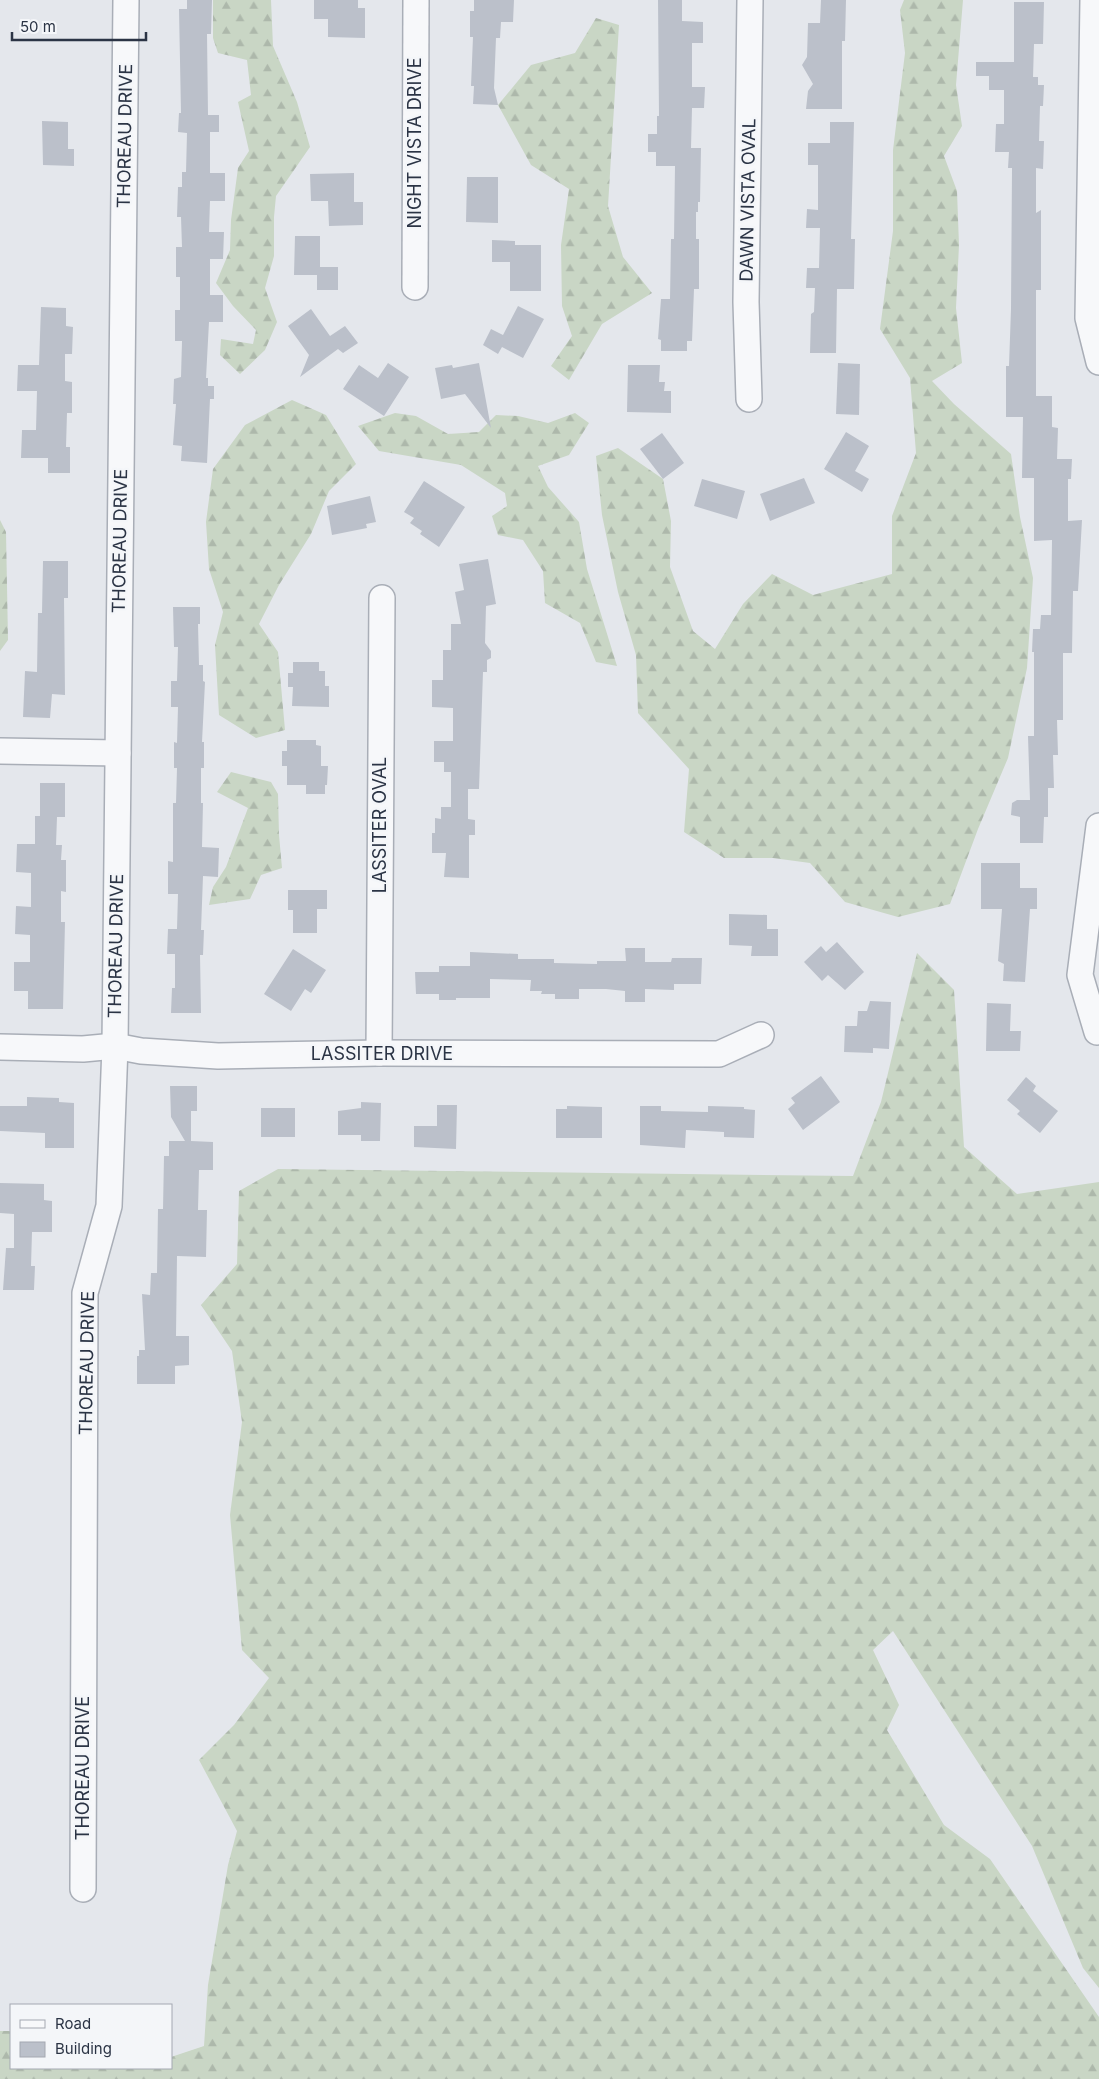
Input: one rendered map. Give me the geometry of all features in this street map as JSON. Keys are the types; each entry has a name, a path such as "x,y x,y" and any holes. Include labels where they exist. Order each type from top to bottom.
{"street":[{"name":"THOREAU DRIVE","path":"82,1889 86,1293 109,1206 114,1046 126,0"},
{"name":"NIGHT VISTA DRIVE","path":"415,287 416,0"},
{"name":"DAWN VISTA OVAL","path":"749,399 746,302 750,0"},
{"path":"1093,0 1088,318 1099,362"},
{"name":"LASSITER OVAL","path":"378,1053 382,598"},
{"path":"0,751 118,752"},
{"path":"1096,1032 1080,975 1099,826"},
{"name":"LASSITER DRIVE","path":"0,1047 83,1049 114,1046 141,1051 218,1056 378,1053 719,1054 761,1036"}],"green space":[{"path":"213,0 271,0 273,46 297,102 310,147 276,196 274,256 265,288 277,322 265,350 240,374 220,355 221,339 253,344 256,330 233,306 216,283 230,250 231,220 238,168 249,151 238,102 251,95 247,60 218,53 213,38"},
{"path":"904,0 963,0 956,85 962,126 944,156 957,191 959,245 956,308 962,363 932,381 954,404 1011,454 1020,517 1033,578 1027,668 1008,758 978,829 950,904 898,917 845,902 810,863 773,858 724,858 684,832 689,769 638,713 636,655 618,592 602,515 596,456 618,448 663,479 671,521 670,567 693,631 715,649 743,604 772,574 813,595 892,574 892,516 916,453 910,378 880,329 893,231 893,150 905,53 900,10"},
{"path":"596,18 619,25 608,206 623,257 652,293 602,324 569,380 551,366 572,336 562,306 561,245 569,189 531,165 498,105 531,65 575,53"},
{"path":"292,400 326,415 356,464 329,491 311,534 279,585 259,624 278,652 285,730 256,738 219,715 215,645 223,612 209,569 206,522 213,469 245,425"},
{"path":"395,413 416,416 448,434 479,432 496,415 518,416 548,423 575,413 589,423 569,455 538,466 548,487 579,522 587,569 617,666 596,662 580,623 545,603 543,571 523,540 498,535 492,516 507,506 505,493 461,465 379,451 358,426"},
{"path":"0,520 6,532 8,640 0,651"},
{"path":"231,772 271,782 278,794 282,868 261,875 250,899 209,905 213,887 226,867 248,808 217,792"},
{"path":"917,953 954,990 964,1147 1017,1194 1099,1182 1099,1988 1083,1968 1032,1846 893,1631 873,1650 899,1705 887,1730 944,1825 990,1859 1099,2017 1099,2079 0,2079 0,2031 10,2031 10,2069 172,2069 172,2057 204,2046 208,1985 228,1865 237,1831 199,1760 234,1725 269,1678 242,1650 230,1515 242,1422 232,1351 201,1305 237,1264 239,1191 278,1169 853,1176 881,1102"}],"building":[{"path":"187,0 212,0 211,34 207,34 208,115 219,115 219,132 210,132 210,173 225,173 225,201 210,201 209,232 224,232 223,259 210,259 210,295 223,295 223,322 209,322 206,378 208,378 208,386 214,386 214,399 210,399 207,463 181,461 182,446 173,445 176,404 173,404 174,379 181,377 182,341 175,341 175,310 180,310 180,277 176,277 176,247 182,247 181,217 177,217 178,187 182,187 182,172 186,172 187,133 178,132 179,113 181,113 179,9 187,9"},
{"path":"314,0 358,0 358,8 365,8 365,38 328,37 328,19 314,19"},
{"path":"474,0 514,0 513,22 501,22 500,38 496,38 494,88 498,105 473,104 474,86 471,86 473,37 470,37 470,11 474,11"},
{"path":"658,0 682,0 682,21 703,22 703,43 692,43 692,87 705,87 704,108 692,108 691,148 701,148 700,202 698,202 698,212 696,212 696,239 699,239 699,289 694,289 692,341 687,341 687,351 661,351 661,340 658,339 661,299 670,299 671,239 674,239 675,166 656,166 656,152 648,152 648,134 657,134 657,116 659,116"},
{"path":"821,0 846,0 845,41 842,41 842,109 806,109 808,91 813,84 802,65 807,57 808,23 820,23"},
{"path":"1014,2 1044,2 1043,44 1034,44 1033,77 1038,77 1038,85 1044,85 1043,106 1040,106 1039,141 1044,141 1043,169 1036,168 1036,213 1041,210 1041,290 1036,290 1036,396 1052,396 1052,427 1058,428 1057,459 1072,459 1071,479 1068,479 1068,521 1082,520 1078,591 1073,591 1072,653 1063,653 1063,720 1057,720 1058,755 1053,755 1054,788 1048,788 1048,817 1044,817 1043,843 1020,843 1020,817 1011,815 1012,803 1017,800 1030,800 1028,736 1034,736 1033,629 1040,629 1041,615 1051,615 1052,540 1034,541 1034,478 1022,478 1023,417 1006,417 1006,366 1009,366 1011,309 1012,168 1008,168 1009,152 995,152 996,124 1004,124 1004,90 989,90 989,76 976,76 976,62 1014,62"},
{"path":"42,121 68,122 68,149 74,149 74,166 43,165"},
{"path":"830,122 854,122 851,239 855,239 854,289 837,289 836,353 810,353 811,314 814,312 815,288 806,288 807,268 819,268 820,228 806,228 807,209 818,210 818,165 808,165 808,143 830,143"},
{"path":"354,173 354,202 363,202 363,225 329,226 328,201 311,201 310,174"},
{"path":"467,177 498,177 498,223 466,222"},
{"path":"295,236 320,236 320,267 338,267 338,290 317,290 317,275 294,275"},
{"path":"492,240 515,241 515,245 541,245 541,291 510,291 510,262 492,262"},
{"path":"518,306 544,319 523,358 502,347 498,354 483,345 491,329 503,335"},
{"path":"41,307 66,308 66,326 73,327 72,354 65,354 65,381 72,382 72,413 67,413 66,447 70,447 70,473 48,473 48,458 21,458 22,430 36,430 37,391 17,391 18,365 39,365"},
{"path":"311,309 330,336 345,326 358,343 343,353 338,349 300,377 309,355 288,326"},
{"path":"388,363 409,377 384,416 343,389 359,365 378,378"},
{"path":"479,363 491,428 465,394 441,399 435,368 452,365 453,368"},
{"path":"838,363 860,364 859,415 836,414"},
{"path":"628,365 660,365 659,382 665,382 664,391 671,391 671,413 627,412"},
{"path":"846,432 869,446 855,471 869,479 862,492 824,469"},
{"path":"662,433 684,463 663,479 640,449"},
{"path":"804,478 815,503 770,521 760,494"},
{"path":"702,479 745,491 737,519 694,506"},
{"path":"424,481 465,507 439,547 420,534 422,531 410,523 414,518 404,512"},
{"path":"370,496 376,522 366,524 367,528 332,535 327,506"},
{"path":"488,559 496,604 486,606 485,643 491,651 491,658 487,660 487,672 483,672 479,789 468,789 468,819 475,820 475,835 469,835 469,878 444,877 446,853 432,853 432,833 435,833 435,818 441,819 441,807 451,807 451,772 444,772 444,762 434,762 434,741 453,741 453,708 432,707 432,680 443,680 443,650 451,650 451,624 461,624 455,592 464,590 459,564"},
{"path":"43,561 68,561 68,598 64,598 65,695 52,694 50,718 23,717 25,671 37,672 38,613 42,613"},
{"path":"173,607 200,607 200,624 198,624 199,665 203,665 203,681 205,682 202,742 204,742 204,768 201,768 201,803 203,803 202,847 219,848 218,877 203,876 201,930 204,930 203,955 200,955 201,1013 171,1013 172,988 175,988 175,954 167,954 168,929 177,929 178,894 168,894 168,861 173,862 173,803 176,803 177,768 174,768 174,742 177,743 178,707 171,707 171,681 177,681 178,647 174,647"},
{"path":"293,662 319,662 319,671 325,671 325,686 329,686 329,707 292,706 293,687 288,687 288,673 293,673"},
{"path":"287,740 316,740 316,745 321,746 321,766 328,766 325,794 306,794 306,785 287,785 287,766 282,766 282,751 287,751"},
{"path":"40,783 65,783 65,817 57,817 56,845 62,845 61,860 66,860 66,892 61,891 61,922 65,922 63,1009 28,1009 28,991 14,991 14,962 30,962 30,935 15,934 16,906 31,907 31,873 16,872 17,844 35,844 35,816 40,816"},
{"path":"981,863 1020,863 1020,888 1037,888 1037,909 1030,909 1025,982 1003,981 1004,964 998,961 1002,909 981,909"},
{"path":"288,890 327,890 327,909 317,909 317,933 293,933 293,910 288,910"},
{"path":"729,914 767,915 767,929 778,929 778,956 751,956 752,946 729,945"},
{"path":"837,942 864,972 845,990 828,975 822,981 804,962 821,946 826,952"},
{"path":"625,948 645,948 645,962 671,962 672,958 702,958 701,984 674,984 674,990 645,989 645,1002 625,1002 625,991 606,989 579,989 579,999 555,999 555,994 541,994 542,991 530,991 531,980 490,979 490,998 439,1000 439,994 416,994 415,972 439,972 439,966 470,966 470,952 518,954 518,959 554,959 554,963 597,964 597,961 626,961"},
{"path":"293,949 326,970 311,993 305,989 291,1011 264,994"},
{"path":"870,1001 891,1002 889,1049 873,1048 873,1053 844,1052 845,1026 857,1026 858,1011 867,1011"},
{"path":"987,1003 1011,1004 1010,1031 1021,1031 1020,1051 986,1051"},
{"path":"821,1076 840,1102 803,1130 788,1109 795,1103 791,1098"},
{"path":"1026,1077 1036,1086 1033,1091 1058,1111 1040,1133 1017,1114 1020,1111 1007,1100"},
{"path":"170,1086 197,1086 197,1111 191,1111 191,1141 213,1142 213,1170 199,1170 198,1210 207,1210 206,1257 177,1256 176,1336 189,1336 189,1365 175,1366 175,1384 137,1384 137,1356 139,1356 139,1350 145,1350 142,1294 150,1295 151,1273 157,1273 158,1209 163,1209 164,1156 169,1156 169,1141 185,1141 171,1117"},
{"path":"27,1097 59,1098 59,1102 74,1103 74,1148 45,1148 45,1133 0,1131 0,1106 27,1106"},
{"path":"361,1102 381,1103 380,1141 361,1141 361,1135 338,1135 338,1111 361,1108"},
{"path":"437,1105 457,1105 456,1149 414,1147 414,1126 437,1126"},
{"path":"567,1106 602,1107 602,1138 556,1138 556,1109 567,1109"},
{"path":"640,1106 661,1106 661,1111 708,1112 708,1106 744,1107 744,1109 755,1110 754,1138 724,1137 724,1132 686,1130 685,1148 640,1145"},
{"path":"261,1108 295,1108 295,1137 261,1137"},
{"path":"0,1183 44,1184 44,1200 52,1201 52,1232 32,1232 31,1266 35,1266 34,1290 3,1290 6,1248 14,1248 14,1214 0,1213"}]}
